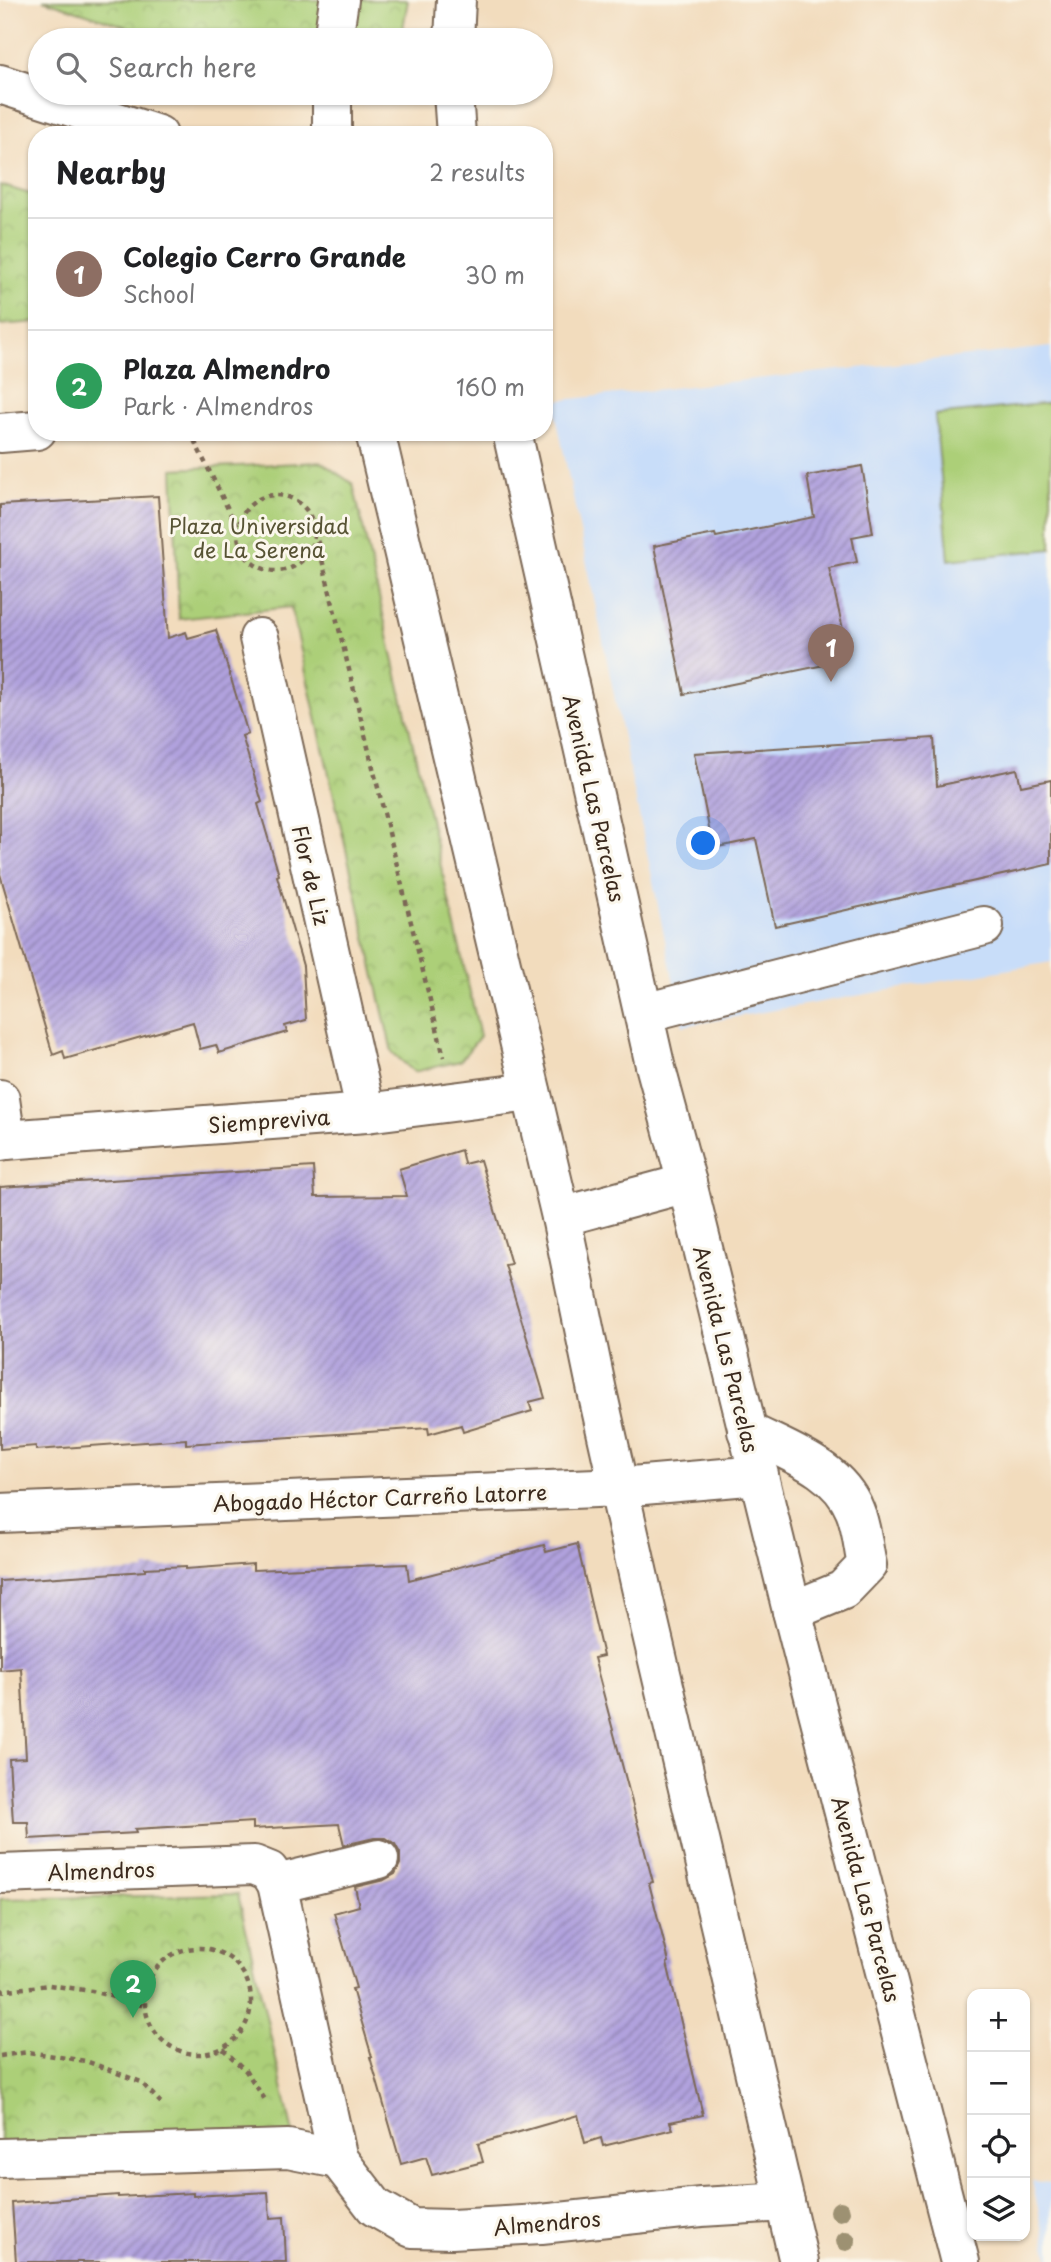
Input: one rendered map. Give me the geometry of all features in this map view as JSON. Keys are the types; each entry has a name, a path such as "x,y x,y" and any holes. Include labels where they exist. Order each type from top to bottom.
{"main road":[{"path":"335,28 340,0"},
{"path":"455,28 456,0"},
{"path":"0,84 28,93"},
{"path":"65,105 130,126"},
{"path":"332,105 332,126"},
{"path":"454,105 455,126"},
{"path":"0,433 28,431"},
{"path":"377,441 561,1217 666,1696 799,2262"},
{"name":"Avenida Las Parcelas","path":"514,441 644,1013 792,1611 960,2262"},
{"name":"Flor de Liz","path":"259,638 366,1113"},
{"path":"644,1013 984,926"},
{"name":"Siempreviva","path":"0,1098 3,1141 366,1113 531,1092"},
{"path":"561,1217 687,1183"},
{"path":"747,1431 828,1473 842,1489 855,1511 867,1565 843,1590 792,1611"},
{"name":"Abogado Héctor Carreño Latorre","path":"0,1513 620,1487 759,1475"},
{"path":"277,1884 379,1859"},
{"name":"Almendros","path":"0,1874 254,1865 269,1871 277,1884 338,2159 375,2207 412,2228 452,2229 541,2224 701,2207 785,2202"},
{"path":"0,2158 288,2150 338,2159"}],"path":[{"path":"194,441 238,530"},
{"path":"315,531 308,555 299,564 275,572 252,563 244,554 238,530 241,517 248,506 259,498 271,495 296,499 313,519 454,1102"},
{"path":"198,1948 215,1951 231,1959 243,1972 250,1989 251,2006 237,2038 223,2049 207,2054 189,2054 173,2049 158,2037 149,2023 145,2006 145,1989 152,1972 164,1959 180,1950 198,1948"},
{"path":"0,1991 49,1985 92,1991 145,2006"},
{"path":"223,2049 246,2071 271,2109 288,2150"},
{"path":"0,2056 28,2052 86,2061 141,2082 166,2108 171,2153"}],"shaded area":[{"path":"1051,347 1051,962 683,1026 553,401"},
{"path":"1032,2181 1051,2183 1051,2262 1050,2262"}],"green space":[{"path":"43,0 408,0 403,28 130,28"},
{"path":"0,185 28,193 28,323 0,325"},
{"path":"1051,403 1051,549 949,560 935,415"},
{"name":"Plaza Universidad de La Serena","path":"321,462 353,484 480,1036 460,1061 414,1072 392,1052 291,607 179,619 173,469"},
{"path":"238,1894 294,2138 0,2146 0,1899"}],"building":[{"path":"862,466 873,533 852,537 857,562 829,568 845,638 829,641 834,663 684,694 654,546 715,534 716,537 814,517 807,476"},
{"path":"158,496 168,638 186,632 188,638 216,630 248,734 242,736 262,802 258,804 303,966 306,1020 285,1026 287,1032 219,1053 216,1045 200,1049 193,1022 65,1059 63,1051 53,1055 0,874 0,505"},
{"path":"934,738 937,786 1017,769 1021,786 1051,780 1051,864 775,926 756,839 713,848 694,753"},
{"path":"461,1150 464,1164 480,1160 511,1264 505,1265 545,1398 529,1402 532,1411 463,1432 461,1425 429,1434 428,1428 186,1444 186,1439 36,1450 36,1446 0,1449 0,1187 313,1167 315,1197 407,1196 399,1169"},
{"path":"577,1544 603,1656 594,1658 653,1882 649,1883 703,2115 670,2122 673,2129 603,2146 601,2138 585,2143 578,2115 478,2144 483,2162 432,2175 426,2157 401,2164 370,2057 352,1989 356,1988 334,1913 359,1906 355,1887 384,1880 395,1874 400,1864 400,1853 395,1844 386,1838 374,1838 344,1845 339,1824 253,1829 253,1822 135,1829 136,1833 29,1839 28,1822 13,1822 9,1759 26,1758 21,1668 0,1670 0,1581 145,1571 145,1568 186,1566 186,1569 253,1564 253,1570 407,1564 409,1580 544,1545 546,1552"},
{"path":"268,2192 270,2218 284,2217 286,2262 16,2262 12,2203 118,2195 193,2193 193,2196"}],"place":[{"name":"Colegio Cerro Grande","path":"831,682"},
{"name":"Plaza Almendro","path":"133,2018"}]}
